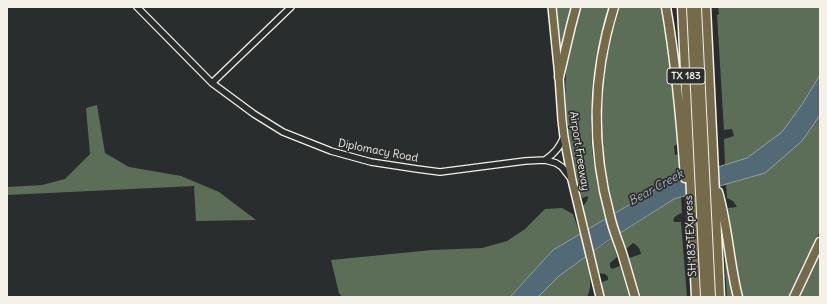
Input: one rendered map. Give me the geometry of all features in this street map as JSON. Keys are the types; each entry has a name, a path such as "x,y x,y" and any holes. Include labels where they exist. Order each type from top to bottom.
{"highway":[{"path":"559,77 576,7"},
{"path":"614,7 608,27 598,83 596,138 604,194 635,297"},
{"path":"666,7 686,147 696,297"},
{"name":"TX 183","path":"682,7 686,147"},
{"name":"SH 183 TEXpress","path":"691,7 711,297"},
{"name":"SH 183 TEXpress","path":"697,7 700,142"},
{"name":"TX 183","path":"706,7 714,178 719,205 720,297"},
{"path":"719,205 738,297"},
{"name":"SH 183 TEXpress","path":"704,210 705,297"},
{"path":"794,297 820,242"}],"main road":[{"name":"Airport Freeway","path":"552,7 564,138 577,203 600,297"}],"street":[{"name":"Diplomacy Road","path":"137,7 212,82 254,114 283,132 330,152 371,162 440,172 525,161 545,160 556,163 562,167 572,180"},
{"path":"212,82 291,7"},
{"path":"545,160 554,154 564,138"}],"green space":[{"path":"556,7 572,7 562,53 560,53"},
{"path":"579,7 609,7 598,48 594,70 591,113 593,156 605,219 589,229 583,206 587,201 588,196 582,198 571,151 565,86 568,54"},
{"path":"620,7 663,7 676,105 678,144 674,146 675,155 679,154 680,179 666,183 615,213 605,168 602,107 603,87 609,46"},
{"path":"718,7 820,7 820,232 789,297 741,297 728,208 737,207 733,201 727,198 726,184 739,181 741,160 725,165 724,139 734,136 732,129 724,130 717,15 719,14"},
{"path":"97,105 105,153 129,167 181,176 219,192 256,220 196,221 194,186 7,195 7,187 42,185 65,179 90,154 86,108"},
{"path":"681,197 682,213 675,216 674,222 681,222 687,297 641,297 629,258 641,254 640,250 633,243 626,249 621,233 674,199"},
{"path":"562,208 573,214 580,234 553,250 510,297 342,297 339,293 331,260 432,250 482,248 507,241 525,229 545,209"},
{"path":"612,239 617,257 610,263 610,267 612,269 620,266 629,297 604,297 602,282 608,280 608,277 605,274 599,273 594,251"},
{"path":"725,247 729,279 733,297 727,297"},
{"path":"820,254 820,297 800,297 809,276"},
{"path":"585,257 590,282 587,297 538,297 559,276"}],"water":[{"path":"820,75 820,115 802,141 765,173 674,199 606,242 559,276 538,297 510,297 553,250 666,183 747,158 782,132 803,103"}],"water label":[{"name":"Bear Creek","path":"656,188"}]}
